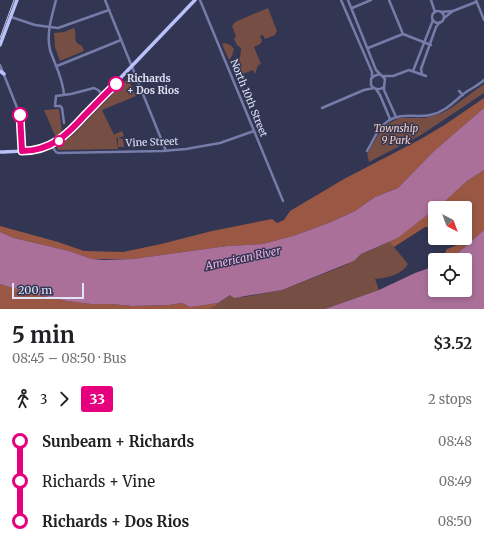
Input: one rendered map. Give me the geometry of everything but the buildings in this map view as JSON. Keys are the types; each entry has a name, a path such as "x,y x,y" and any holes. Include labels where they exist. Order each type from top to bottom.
{"main road":[{"path":"0,45 17,0"},
{"path":"0,152 36,150 51,145 67,134 195,0"},
{"path":"0,71 4,74"}],"street":[{"path":"56,0 49,28 50,49 62,81 64,95"},
{"path":"105,0 166,151"},
{"name":"North 10th Street","path":"200,0 283,201"},
{"path":"341,0 372,72 371,81 364,90"},
{"path":"348,0 368,48 381,75 385,79 384,90 396,117"},
{"path":"352,8 371,0"},
{"path":"389,0 403,34"},
{"path":"413,71 433,20 432,14 435,12 431,0"},
{"path":"422,74 422,69 436,27 443,18 453,11 476,1 484,20"},
{"path":"11,17 35,26 63,28 109,10"},
{"path":"435,12 453,11"},
{"path":"441,12 443,18"},
{"path":"433,20 435,22 440,22"},
{"path":"368,48 403,34 431,45"},
{"path":"57,66 121,40"},
{"path":"0,65 20,115 22,151"},
{"path":"322,108 364,90 380,89 393,76 404,71 413,71 426,76"},
{"path":"372,78 374,76 381,75 393,76"},
{"path":"367,151 379,130 390,119 402,116 426,116 436,114 450,107 463,95 484,80"},
{"path":"371,81 371,85 380,95 390,119"},
{"path":"64,123 62,108 60,106 55,106 56,96 94,88 104,96"},
{"path":"459,91 463,95"},
{"name":"Vine Street","path":"51,145 58,153 166,151 215,145 254,131"}],"green space":[{"path":"268,8 277,31 275,35 265,39 263,35 260,36 262,41 254,47 261,64 258,65 255,74 253,70 240,75 241,77 239,78 244,89 242,90 232,68 239,60 241,48 237,45 234,39 236,36 232,26 235,22"},
{"path":"74,28 76,40 82,46 84,51 60,61 55,47 54,33 64,32"},
{"path":"225,43 234,49 229,60 222,44"},
{"path":"128,78 136,96 102,110 114,135 122,131 124,136 118,138 123,139 124,147 118,147 118,139 116,137 118,149 58,150 57,147 74,134"},
{"name":"Township 9 Park","path":"484,84 484,93 421,135 369,162 367,154 381,130 387,124 400,118 425,118 442,113"},
{"path":"59,109 62,132 56,138 44,110"},
{"path":"389,242 408,264 398,273 389,277 375,279 379,290 325,309 209,309 216,306 230,295 244,297 282,290 341,267 354,261 361,254"}],"shaded area":[{"path":"484,98 484,108 434,151 398,188 375,197 355,211 296,235 263,244 227,246 133,259 92,259 69,251 14,238 0,232 0,226 58,242 84,251 123,252 212,231 272,219 277,223 284,220 290,211 344,179 421,139"},
{"path":"484,170 484,230 472,241 472,201 444,201 467,181"},
{"path":"428,214 428,227 425,227 394,247 389,242 398,238"},
{"path":"458,245 467,245 458,253 445,253 447,249"},
{"path":"0,284 25,292 67,301 91,304 132,306 169,305 182,303 190,307 218,303 216,306 209,309 0,309"}],"water":[{"name":"American River","path":"484,108 484,170 467,181 445,201 428,201 428,214 398,238 361,254 354,261 282,290 234,298 230,295 218,303 190,307 182,303 169,305 132,306 67,301 25,292 0,284 0,232 14,238 69,251 92,259 104,260 133,259 227,246 263,244 296,235 331,222 355,211 375,197 398,188 434,151"},
{"path":"484,230 484,309 325,309 379,290 428,268 428,297 472,297 472,253 458,253 467,245 472,245 472,241"}],"tram line":[{"path":"0,38 14,0"}],"bus line":[{"name":"33","path":"20,115 22,122 22,151 45,148 62,139 116,84"}],"place":[{"name":"Richards + Dos Rios","path":"116,84"}]}
